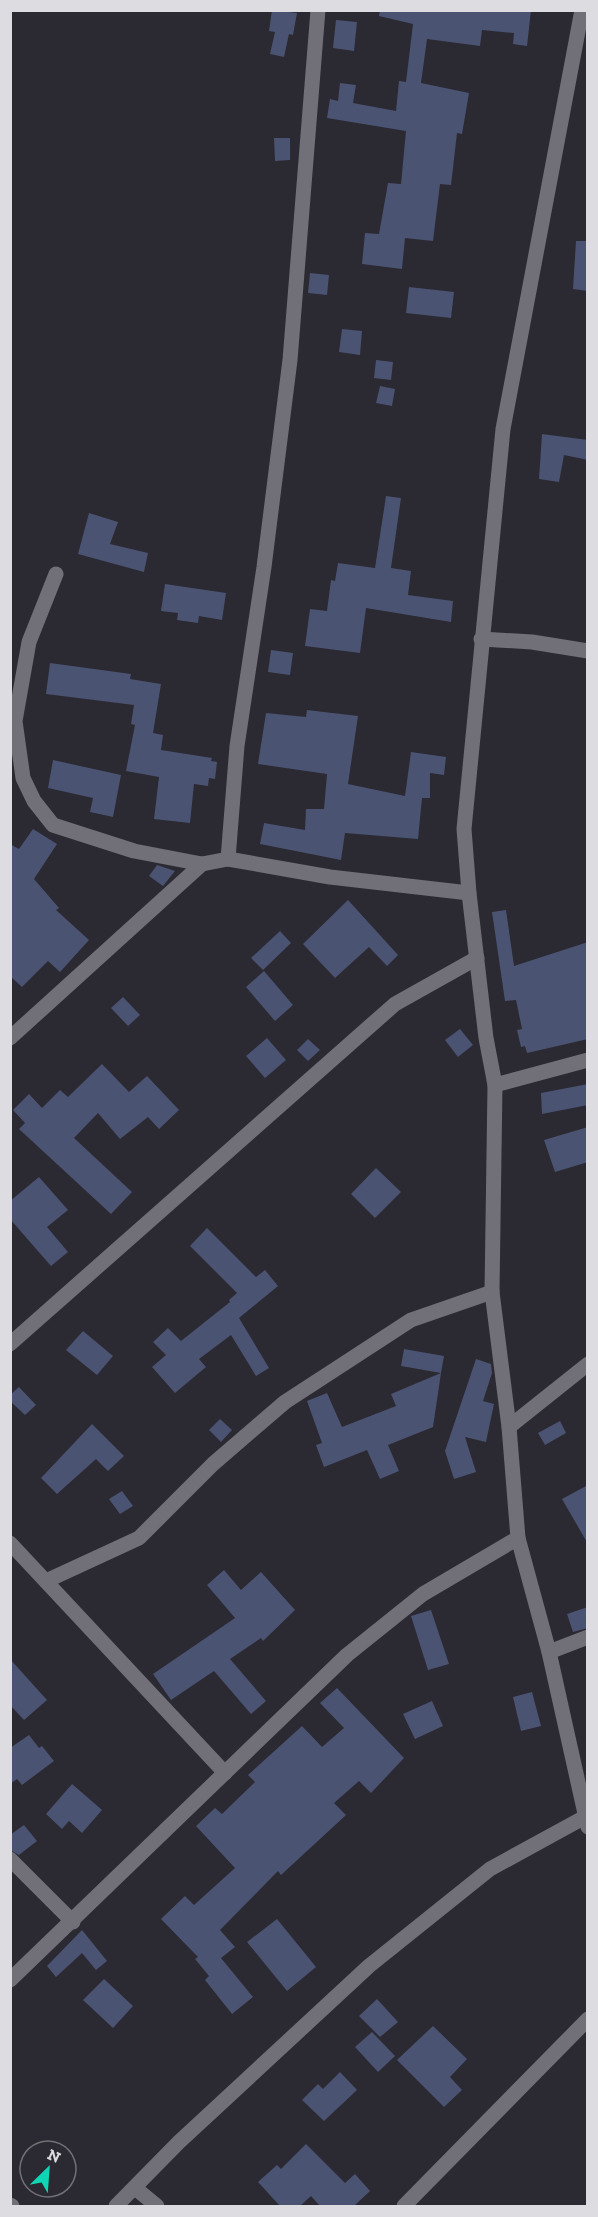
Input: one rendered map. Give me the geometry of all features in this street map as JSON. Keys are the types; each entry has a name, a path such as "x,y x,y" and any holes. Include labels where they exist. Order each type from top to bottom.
{"street":[{"path":"228,859 237,746 264,567 290,360 318,10"},
{"path":"116,2206 179,2142 369,1966 490,1869 586,1822 549,1652 518,1538 509,1427 492,1292 495,1084 469,893 464,829 477,722 481,639 503,429 584,32 582,10"},
{"path":"56,574 30,642 15,721 23,778 34,801 53,825 134,851 202,864 228,859 330,877 469,893"},
{"path":"481,639 532,642 588,651"},
{"path":"10,1038 202,864"},
{"path":"10,1344 395,1004 477,958"},
{"path":"495,1084 588,1060"},
{"path":"46,1581 139,1538 213,1464 285,1402 411,1320 492,1292"},
{"path":"509,1427 588,1364"},
{"path":"10,1980 73,1922 347,1656 423,1594 518,1538"},
{"path":"10,1543 225,1773"},
{"path":"549,1652 588,1637"},
{"path":"10,1859 73,1922"},
{"path":"404,2206 588,2019"},
{"path":"135,2188 157,2206"}],"building":[{"path":"272,10 297,13 293,35 289,34 284,57 270,54 275,32 269,31"},
{"path":"380,10 531,10 527,46 513,44 514,33 482,30 480,46 427,39 421,83 469,93 462,134 457,133 451,185 440,184 433,241 405,238 402,269 362,264 365,233 379,234 388,183 401,184 406,131 327,118 330,99 338,101 340,83 356,85 353,103 396,111 399,81 406,82 413,24 379,16"},
{"path":"336,20 357,22 354,51 333,48"},
{"path":"274,138 290,138 290,160 275,161"},
{"path":"576,241 588,241 588,291 573,289"},
{"path":"310,273 329,275 327,295 308,293"},
{"path":"409,287 454,292 451,318 406,313"},
{"path":"342,329 362,331 360,355 339,352"},
{"path":"376,360 393,362 391,380 374,378"},
{"path":"380,386 395,389 392,406 376,403"},
{"path":"542,434 588,440 588,460 564,455 559,482 539,479"},
{"path":"386,496 401,498 391,568 411,571 408,595 453,601 451,622 366,608 360,653 305,646 310,609 327,611 331,580 335,581 338,563 375,568"},
{"path":"89,513 118,522 110,544 148,553 144,572 78,554"},
{"path":"165,584 226,593 222,620 199,616 198,623 177,620 178,613 161,611"},
{"path":"271,650 293,653 290,675 268,672"},
{"path":"50,663 131,674 130,679 161,684 153,733 163,735 161,750 212,758 211,761 217,762 215,779 209,778 208,786 194,784 190,823 154,819 159,777 126,771 135,725 131,724 134,705 46,694"},
{"path":"307,710 358,716 348,784 405,796 411,752 446,757 444,775 430,773 430,798 422,798 418,839 345,833 341,860 260,844 264,823 305,830 306,809 324,809 327,774 258,764 266,713 306,717"},
{"path":"53,760 121,775 113,817 90,812 93,798 48,788"},
{"path":"33,829 57,844 34,879 59,908 56,910 89,940 60,972 48,961 22,987 10,976 10,844 19,849"},
{"path":"157,865 175,871 163,886 149,876"},
{"path":"348,900 398,955 387,966 369,947 335,978 303,944"},
{"path":"506,910 514,966 588,942 588,1039 527,1053 525,1046 521,1047 517,1030 522,1029 516,1000 505,1001 492,912"},
{"path":"280,931 291,943 263,970 251,958"},
{"path":"264,971 293,1005 275,1021 246,987"},
{"path":"123,997 140,1015 128,1026 111,1008"},
{"path":"460,1029 473,1045 458,1057 445,1040"},
{"path":"267,1038 286,1060 265,1078 246,1056"},
{"path":"308,1039 320,1050 308,1061 297,1050"},
{"path":"102,1064 129,1092 147,1076 179,1110 159,1129 148,1117 120,1139 98,1113 74,1138 132,1192 111,1214 19,1129 25,1123 13,1110 29,1094 42,1108 60,1090 68,1097"},
{"path":"588,1084 588,1105 542,1114 541,1093"},
{"path":"588,1127 588,1162 555,1172 544,1140"},
{"path":"376,1168 401,1192 375,1218 351,1194"},
{"path":"39,1177 68,1210 47,1227 68,1252 51,1266 10,1219 10,1201"},
{"path":"207,1228 256,1277 265,1270 278,1286 239,1318 269,1368 256,1376 231,1335 199,1359 206,1367 175,1393 152,1367 166,1355 153,1342 168,1328 181,1341 230,1302 229,1300 237,1293 190,1246"},
{"path":"83,1331 113,1356 97,1375 66,1350"},
{"path":"404,1349 444,1356 441,1373 401,1366"},
{"path":"476,1359 491,1364 492,1373 483,1401 494,1404 486,1442 465,1437 476,1472 454,1479 445,1451"},
{"path":"441,1373 433,1427 388,1445 399,1471 380,1479 367,1450 324,1467 316,1445 322,1443 307,1401 327,1393 342,1427 396,1406 391,1394"},
{"path":"19,1387 36,1405 25,1415 10,1401 10,1395"},
{"path":"220,1419 232,1430 221,1442 209,1430"},
{"path":"560,1421 566,1433 545,1445 538,1433"},
{"path":"92,1424 124,1456 108,1471 96,1459 57,1494 41,1478"},
{"path":"588,1485 588,1544 562,1499"},
{"path":"122,1491 133,1506 120,1514 109,1499"},
{"path":"224,1570 241,1590 261,1572 295,1610 263,1641 261,1638 230,1659 266,1701 251,1714 214,1671 171,1700 153,1674 235,1618 207,1585"},
{"path":"588,1607 588,1628 573,1632 567,1614"},
{"path":"431,1610 449,1664 428,1670 411,1616"},
{"path":"10,1659 47,1700 24,1720 10,1705"},
{"path":"337,1688 404,1758 371,1793 359,1781 334,1803 346,1815 281,1875 278,1871 220,1930 235,1947 221,1958 253,1997 232,2014 205,1980 209,1976 195,1959 198,1957 161,1919 185,1896 194,1905 235,1868 196,1826 215,1808 222,1814 255,1782 248,1775 302,1726 322,1747 344,1728 320,1703"},
{"path":"532,1692 541,1726 521,1731 513,1697"},
{"path":"432,1701 443,1726 415,1739 403,1714"},
{"path":"29,1735 39,1748 42,1746 54,1761 22,1785 17,1779 10,1784 10,1748"},
{"path":"72,1784 102,1810 82,1833 69,1821 62,1829 46,1814"},
{"path":"24,1825 37,1841 19,1855 10,1850 10,1835"},
{"path":"277,1919 316,1967 287,1991 247,1942"},
{"path":"82,1930 107,1961 96,1970 82,1953 56,1977 47,1966"},
{"path":"104,1979 133,2006 113,2028 83,2000"},
{"path":"377,1999 398,2022 380,2037 359,2016"},
{"path":"433,2026 467,2059 450,2077 462,2090 444,2107 397,2060"},
{"path":"372,2032 395,2056 378,2072 355,2047"},
{"path":"340,2072 357,2090 324,2121 302,2100 318,2084 323,2089"},
{"path":"306,2144 345,2183 355,2174 370,2191 354,2206 320,2206 311,2196 300,2206 280,2206 258,2182 277,2165 281,2169"}]}
